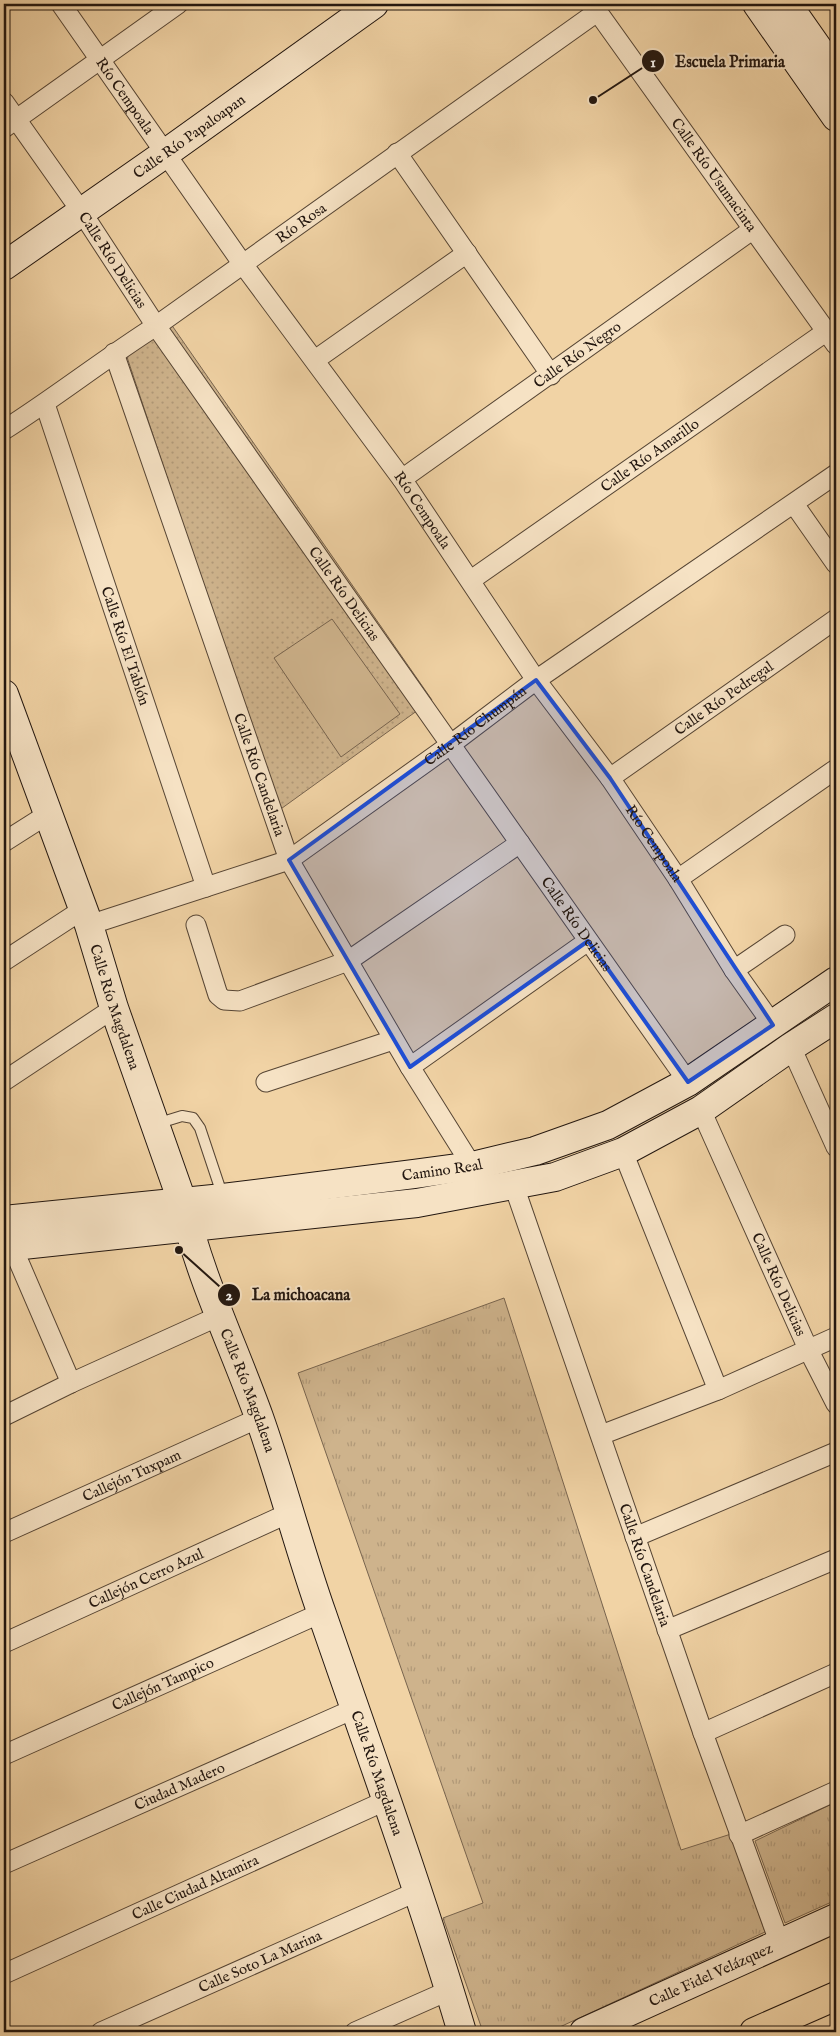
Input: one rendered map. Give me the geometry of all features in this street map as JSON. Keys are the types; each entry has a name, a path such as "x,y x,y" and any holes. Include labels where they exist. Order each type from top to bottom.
{"highway":[{"path":"754,2032 836,1996"}],"street":[{"name":"Río Cempoala","path":"61,4 242,263 402,479 536,680 610,778 678,879 734,970 772,1025"},
{"name":"Calle Río Papaloapan","path":"4,266 374,4"},
{"path":"757,4 836,117"},
{"path":"787,4 836,74"},
{"path":"10,124 173,5"},
{"name":"Río Rosa","path":"4,430 45,404 114,353 156,326 397,153 594,8"},
{"name":"Calle Río Usumacinta","path":"594,8 752,230 832,338"},
{"name":"Calle Río Delicias","path":"4,102 10,124 81,211 156,326 688,1082"},
{"path":"397,153 551,375"},
{"name":"Calle Río Negro","path":"402,479 551,375 752,230"},
{"path":"315,360 467,253"},
{"name":"Calle Río Amarillo","path":"471,580 832,338"},
{"name":"Calle Río Candelaria","path":"114,353 289,860 410,1067 472,1166"},
{"name":"Calle Río El Tablón","path":"45,404 206,887"},
{"name":"Calle Río Chumpán","path":"4,961 85,918 206,887 289,860 450,745 536,680 836,474"},
{"path":"794,504 836,564"},
{"name":"Calle Río Pedregal","path":"610,778 836,619"},
{"name":"Calle Río Magdalena","path":"6,706 48,814 85,918 114,1008 182,1201 188,1228 219,1316 259,1418 321,1613 356,1708 418,1892 462,2032"},
{"path":"678,879 836,769"},
{"path":"4,842 48,814"},
{"path":"196,925 215,988 224,1000 240,1001 348,961 520,843"},
{"path":"734,970 785,935"},
{"path":"410,1067 588,941"},
{"name":"Camino Real","path":"4,1220 223,1198 414,1174 472,1166 535,1151 608,1125 688,1082 835,985"},
{"path":"4,1081 114,1008"},
{"name":"Camino Real","path":"8,1246 417,1203 555,1177 623,1152 700,1110 836,1018"},
{"path":"266,1082 394,1040"},
{"path":"792,1047 836,1146"},
{"name":"Calle Río Delicias","path":"700,1110 809,1351 836,1404"},
{"path":"623,1152 718,1390"},
{"path":"414,1174 417,1203"},
{"name":"Calle Río Candelaria","path":"514,1186 703,1733 780,1944"},
{"path":"8,1246 71,1383"},
{"path":"4,1416 71,1383 219,1316"},
{"path":"601,1435 718,1390 809,1351 836,1337"},
{"name":"Callejón Tuxpam","path":"4,1533 259,1418"},
{"path":"635,1537 836,1452"},
{"name":"Callejón Cerro Azul","path":"4,1643 289,1513"},
{"path":"667,1630 836,1559"},
{"name":"Callejón Tampico","path":"4,1755 321,1613"},
{"path":"703,1733 836,1673"},
{"name":"Ciudad Madero","path":"4,1864 356,1708"},
{"path":"739,1835 836,1791"},
{"name":"Calle Ciudad Altamira","path":"4,1974 387,1800"},
{"name":"Calle Soto La Marina","path":"102,2032 418,1892"},
{"name":"Calle Fidel Velázquez","path":"584,2032 836,1918"},
{"path":"355,2032 450,1990"}],"lane":[{"path":"155,1124 182,1116 193,1118 200,1128 223,1198"}],"highlighted area":[{"path":"536,680 610,778 773,1025 688,1082 588,941 410,1067 289,860"}],"green space":[{"path":"164,314 432,700 278,811 122,342"},
{"path":"332,619 400,714 341,757 274,658"},
{"path":"504,1298 681,1850 731,1834 765,1932 549,2032 483,2032 443,1918 483,1903 298,1373"},
{"path":"836,1802 836,1900 785,1923 755,1841"}],"place":[{"name":"Escuela Primaria","path":"593,100"},
{"name":"La michoacana","path":"179,1250"}]}
